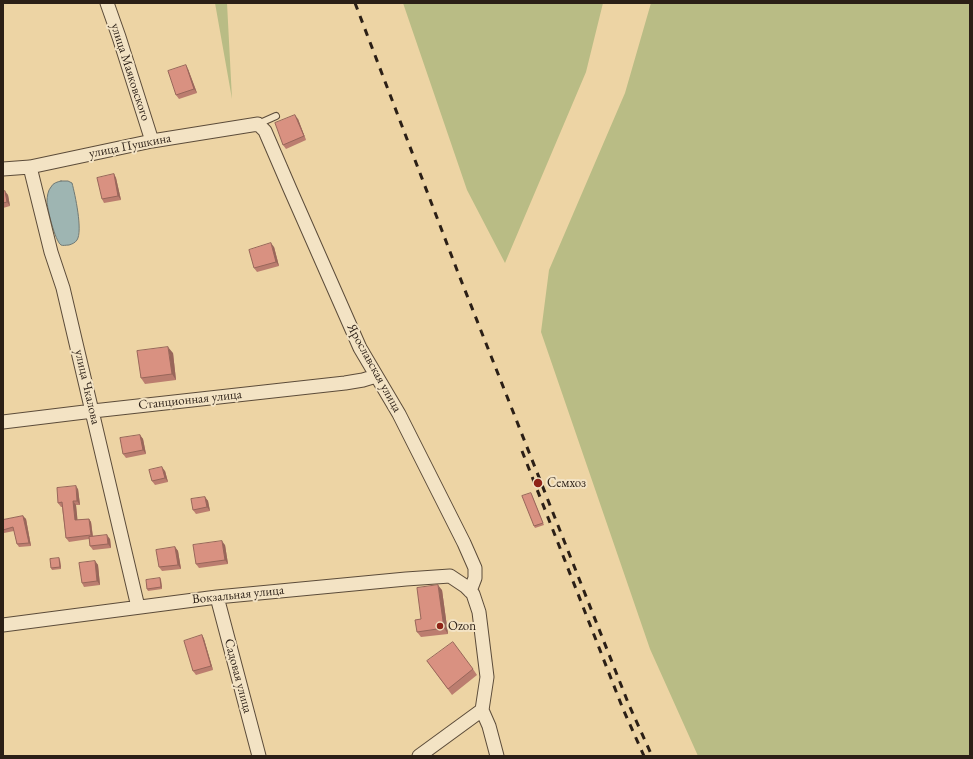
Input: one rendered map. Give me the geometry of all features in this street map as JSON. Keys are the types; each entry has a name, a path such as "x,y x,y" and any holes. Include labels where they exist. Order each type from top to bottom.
{"street":[{"name":"улица Маяковского","path":"107,3 152,141"},
{"name":"улица Пушкина","path":"3,169 30,167 152,141 258,124"},
{"name":"Ярославская улица","path":"258,124 265,131 360,348 399,414 464,543 474,568 475,578 470,591"},
{"name":"улица Чкалова","path":"30,167 51,252 63,288 138,607"},
{"name":"Станционная улица","path":"3,422 345,383 376,376"},
{"name":"Вокзальная улица","path":"3,625 216,597 398,579 450,576 470,591"},
{"path":"470,591 473,594 479,612 487,677 482,710 489,726 497,756"},
{"name":"Садовая улица","path":"216,597 259,756"},
{"path":"419,756 482,710"}],"lane":[{"path":"258,124 276,116"}],"green space":[{"path":"215,3 227,3 232,99"},
{"path":"403,3 603,3 586,72 505,263 467,190"},
{"path":"651,3 970,3 970,756 698,756 650,649 541,332 549,270 625,93"}],"water":[{"path":"68,181 72,183 78,212 79,235 76,241 69,245 61,245 56,237 47,205 47,196 50,188 57,182"}],"building":[{"path":"186,65 194,89 176,95 168,71"},
{"path":"295,115 304,136 283,145 275,123"},
{"path":"114,174 118,196 102,199 97,178"},
{"path":"5,191 7,202 3,203 3,192"},
{"path":"271,243 276,262 254,268 249,250"},
{"path":"168,347 172,374 141,378 137,351"},
{"path":"140,435 143,450 123,454 120,438"},
{"path":"162,467 165,478 152,481 149,470"},
{"path":"76,486 77,501 73,501 75,520 89,519 91,535 66,538 62,502 58,503 57,488"},
{"path":"531,493 543,523 534,526 522,496"},
{"path":"205,497 207,507 193,510 191,499"},
{"path":"23,516 29,543 17,544 13,527 3,530 3,520"},
{"path":"107,535 108,544 90,546 89,537"},
{"path":"222,541 225,560 196,564 193,545"},
{"path":"175,547 178,565 159,567 156,550"},
{"path":"59,558 60,567 51,568 50,559"},
{"path":"95,561 97,581 82,583 79,563"},
{"path":"160,578 161,587 147,589 146,580"},
{"path":"438,585 444,628 417,632 415,620 421,619 417,588"},
{"path":"202,635 211,666 193,671 184,641"},
{"path":"453,642 473,669 448,689 427,661"}],"railway":[{"path":"355,3 457,270 629,705 652,756"},
{"path":"522,451 623,709 644,756"}],"place":[{"name":"Семхоз","path":"538,483"},
{"name":"Ozon","path":"440,626"}]}
